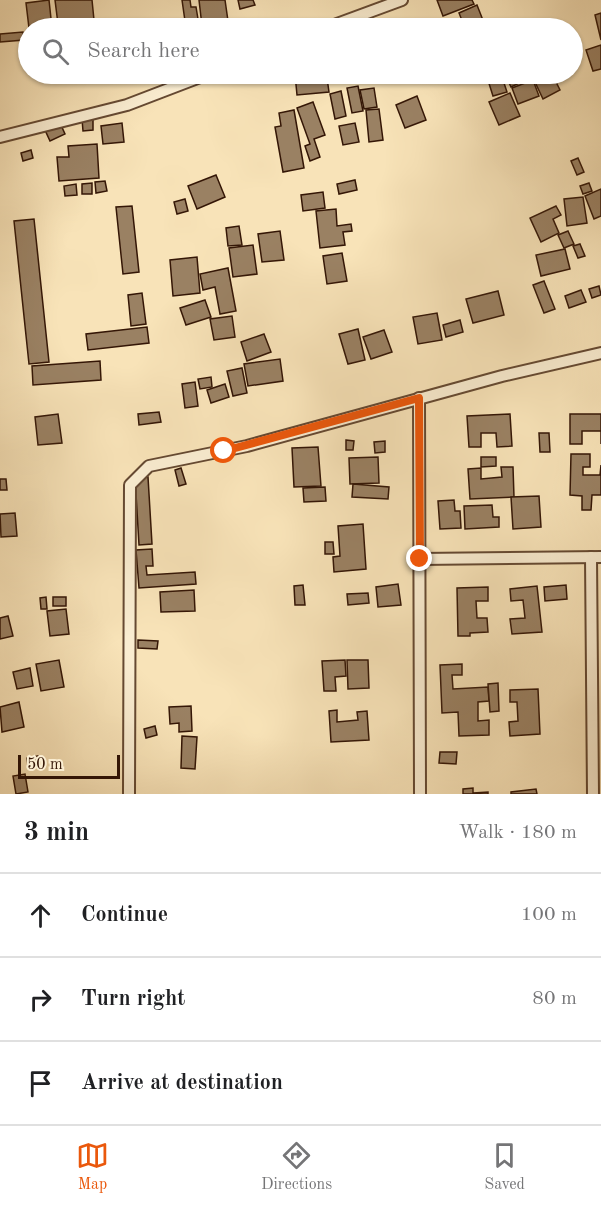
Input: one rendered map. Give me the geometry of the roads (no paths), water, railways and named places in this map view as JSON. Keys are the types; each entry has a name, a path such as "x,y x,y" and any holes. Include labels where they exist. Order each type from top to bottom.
{"street":[{"path":"353,18 402,0"},
{"path":"0,137 127,105 182,84"},
{"path":"129,794 130,485 149,466 247,446 502,376 601,353"},
{"path":"419,398 420,794"},
{"path":"420,559 596,557 593,794"}]}
